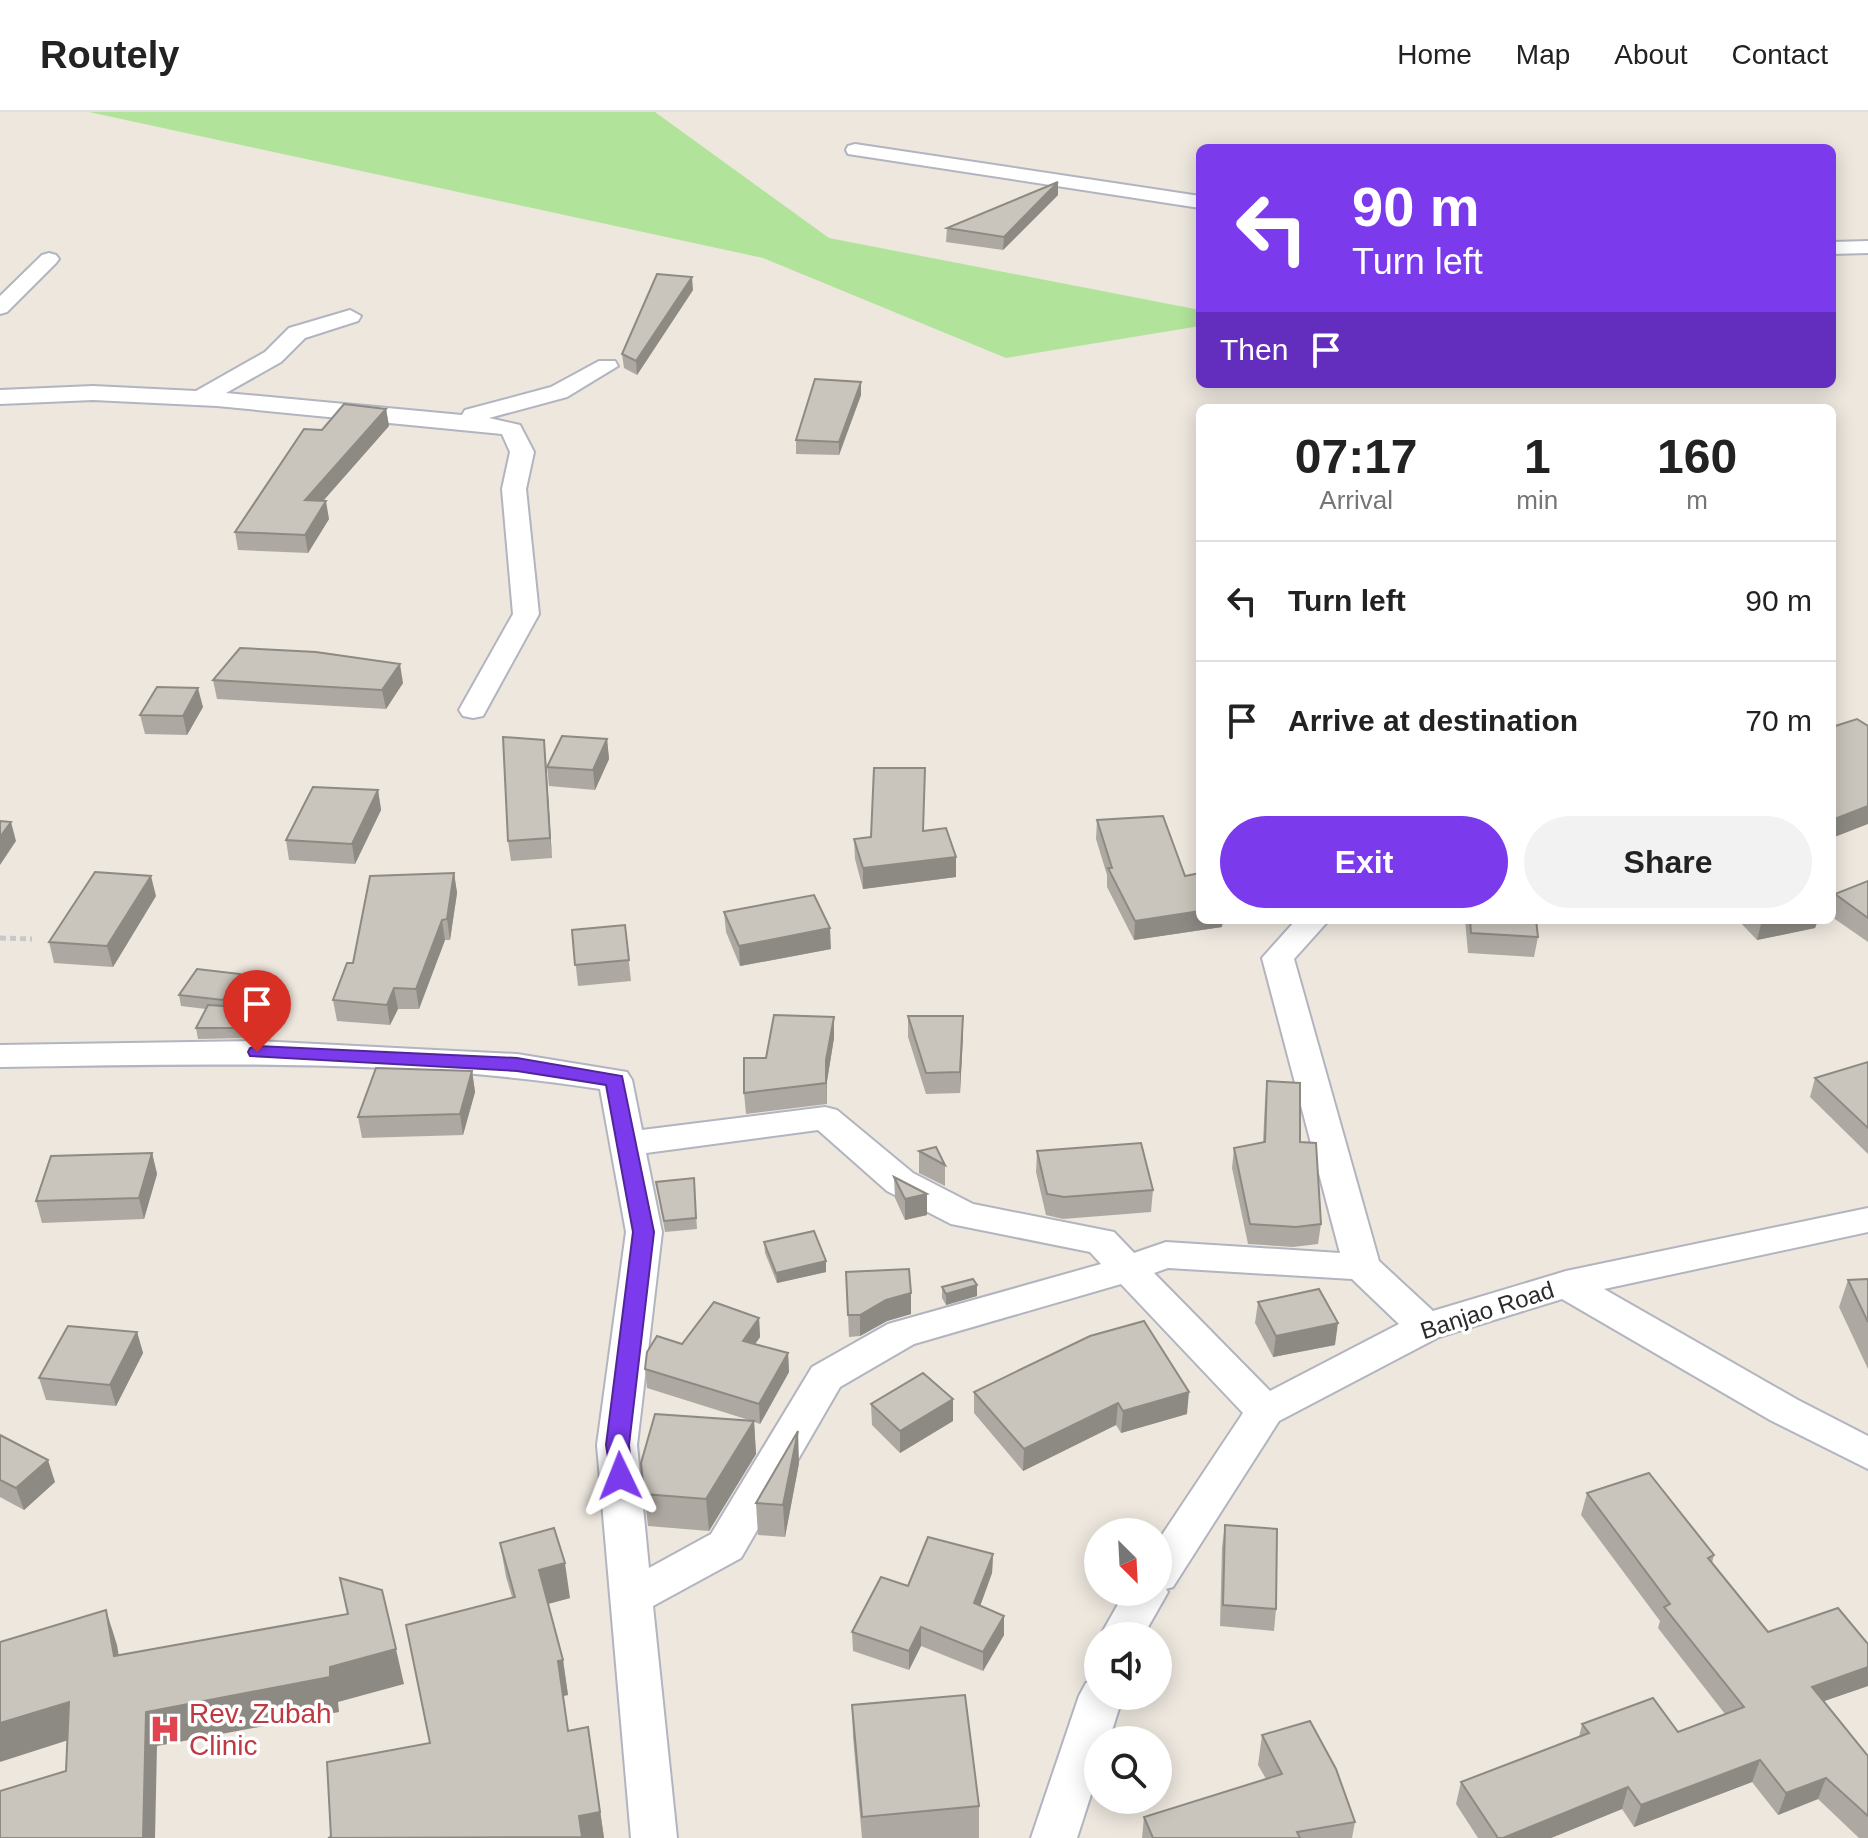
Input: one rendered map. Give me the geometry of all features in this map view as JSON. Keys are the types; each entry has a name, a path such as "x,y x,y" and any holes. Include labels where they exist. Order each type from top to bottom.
{"street":[{"path":"855,150 1196,201"},
{"path":"1836,248 1868,247"},
{"path":"0,308 49,259"},
{"path":"201,398 273,357 297,333 350,316"},
{"path":"446,421 559,392 607,366"},
{"path":"0,397 93,393 201,398 502,426 516,435 522,452 514,489 526,614 473,710"},
{"path":"1309,924 1278,958 1362,1267 1426,1327"},
{"path":"0,1056 257,1052 517,1065 615,1080 644,1232 617,1445 654,1838"},
{"path":"627,1144 825,1118 900,1182 964,1215 1101,1241 1265,1411"},
{"name":"Banjao Road","path":"1172,1554 1265,1411 1426,1327 1566,1284 1868,1220"},
{"path":"632,1598 726,1546 826,1377 901,1334 1128,1269 1166,1255 1362,1267"},
{"path":"1566,1284 1784,1410 1868,1454"},
{"path":"1054,1838 1096,1710"}],"path":[{"path":"0,938 32,939"}],"green space":[{"path":"89,112 655,112 829,238 1196,309 1196,327 1006,358 763,258"}],"building":[{"path":"1058,182 1004,237 947,228"},
{"path":"657,274 692,277 636,361 622,354"},
{"path":"815,379 861,382 839,442 796,440"},
{"path":"344,404 386,409 305,500 326,501 305,535 235,532 304,429 322,430"},
{"path":"240,648 316,652 400,664 382,690 213,680"},
{"path":"157,687 198,688 183,716 140,715"},
{"path":"1857,719 1868,726 1868,806 1836,818 1836,726"},
{"path":"562,736 607,739 593,770 547,767"},
{"path":"503,737 544,740 550,838 508,841"},
{"path":"874,768 925,768 923,831 946,828 956,857 863,868 854,839 871,837"},
{"path":"313,787 378,790 352,844 286,840"},
{"path":"1163,816 1185,876 1196,874 1196,912 1135,921 1108,868 1112,868 1097,820"},
{"path":"0,821 11,822 0,837"},
{"path":"95,872 151,876 107,946 49,942"},
{"path":"454,873 447,919 442,920 416,989 394,988 387,1005 333,1000 347,963 353,963 370,876"},
{"path":"1868,881 1868,918 1836,895"},
{"path":"814,895 830,928 739,946 724,912"},
{"path":"1470,924 1536,924 1538,937 1471,933"},
{"path":"625,925 629,960 575,965 572,930"},
{"path":"197,969 240,974 223,1000 179,995"},
{"path":"208,1005 256,1008 246,1028 196,1028"},
{"path":"774,1015 834,1017 826,1060 826,1083 744,1093 744,1058 766,1058"},
{"path":"908,1016 963,1016 960,1072 926,1073"},
{"path":"1868,1062 1868,1128 1815,1078"},
{"path":"376,1068 472,1071 460,1114 358,1117"},
{"path":"1267,1081 1300,1083 1300,1142 1316,1143 1321,1224 1296,1227 1250,1224 1234,1148 1265,1142"},
{"path":"1141,1143 1153,1190 1064,1197 1047,1194 1037,1151"},
{"path":"936,1147 945,1165 919,1151"},
{"path":"152,1153 139,1198 36,1201 51,1156"},
{"path":"894,1177 927,1194 905,1199"},
{"path":"694,1178 696,1218 664,1221 656,1182"},
{"path":"814,1231 826,1261 776,1273 764,1242"},
{"path":"909,1269 911,1293 886,1300 860,1315 848,1315 846,1272"},
{"path":"973,1279 977,1285 946,1294 942,1287"},
{"path":"1868,1279 1868,1322 1848,1280"},
{"path":"1319,1289 1338,1323 1276,1336 1258,1302"},
{"path":"714,1302 759,1318 743,1341 788,1353 759,1404 645,1369 647,1352 657,1336 682,1344"},
{"path":"1144,1321 1189,1392 1123,1411 1118,1403 1024,1449 974,1392 1090,1336"},
{"path":"68,1326 137,1332 110,1385 39,1378"},
{"path":"923,1373 953,1399 900,1431 871,1404"},
{"path":"655,1414 754,1421 706,1499 644,1494 641,1463"},
{"path":"798,1431 783,1505 756,1503"},
{"path":"0,1435 48,1460 16,1488 0,1480"},
{"path":"1649,1473 1714,1555 1708,1558 1768,1632 1838,1608 1868,1644 1868,1667 1812,1687 1868,1756 1868,1816 1826,1778 1786,1793 1760,1760 1641,1805 1628,1787 1498,1838 1461,1782 1589,1733 1582,1724 1653,1698 1678,1732 1744,1707 1664,1607 1670,1604 1587,1493"},
{"path":"1225,1525 1277,1529 1276,1609 1223,1605"},
{"path":"554,1528 565,1563 539,1570 563,1660 558,1661 568,1731 588,1727 600,1812 579,1816 582,1837 328,1838 331,1837 327,1762 430,1743 406,1625 515,1597 500,1543"},
{"path":"928,1537 993,1554 974,1603 1004,1616 983,1652 921,1627 909,1651 852,1632 881,1577 908,1586"},
{"path":"340,1578 382,1590 396,1649 330,1667 330,1677 146,1712 143,1838 0,1838 0,1791 66,1771 69,1702 0,1723 0,1642 106,1610 114,1656 348,1614"},
{"path":"965,1695 979,1806 862,1817 852,1705"},
{"path":"1310,1721 1336,1769 1355,1822 1297,1832 1300,1838 1153,1838 1144,1817 1172,1814 1172,1808 1282,1774 1262,1735"}],"place":[{"name":"Rev. Zubah Clinic","path":"165,1729"}],"route":[{"path":"257,1052 517,1065 615,1080 644,1232 617,1445 620,1476"}]}
